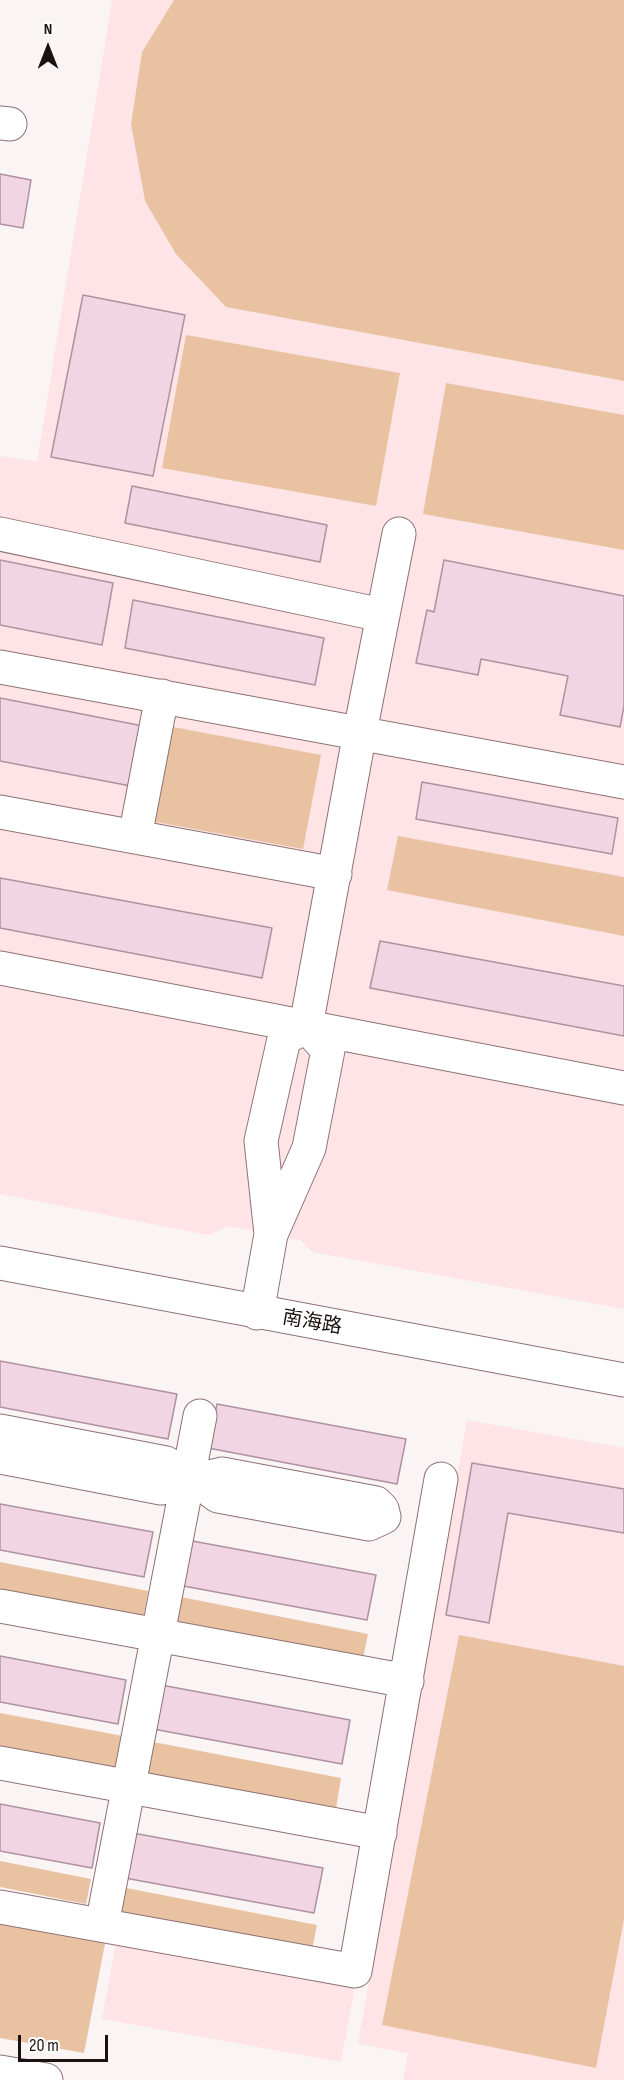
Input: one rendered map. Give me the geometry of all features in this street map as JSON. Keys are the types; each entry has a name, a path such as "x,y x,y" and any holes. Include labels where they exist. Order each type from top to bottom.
{"street":[{"path":"0,534 382,615"},
{"path":"306,1026 399,534"},
{"path":"0,667 624,782"},
{"path":"135,837 162,696"},
{"path":"0,812 335,874"},
{"path":"0,968 624,1088"},
{"path":"271,1234 261,1141 284,1038 306,1026"},
{"path":"257,1312 271,1234 309,1148 328,1050 306,1026"},
{"name":"南海路","path":"0,1263 624,1380"},
{"path":"102,1925 158,1635 191,1480 200,1416"},
{"path":"0,1431 166,1463 191,1480"},
{"path":"0,1457 161,1488 222,1474 376,1503 382,1509 384,1518 434,1527"},
{"path":"0,1907 355,1971 441,1479"},
{"path":"0,1606 407,1681"},
{"path":"0,1762 380,1833"},
{"path":"0,2072 46,2080"}],"shaded area":[{"path":"112,0 174,0 142,52 131,124 145,201 226,307 624,381 624,1309 312,1252 300,1240 229,1226 208,1235 0,1194 0,456 37,462"},
{"path":"174,0 624,0 624,381 226,307 176,254 145,201 131,124 142,52"},
{"path":"186,335 400,373 376,506 162,468"},
{"path":"446,383 624,415 624,550 423,514"},
{"path":"168,726 321,755 303,849 151,821"},
{"path":"398,836 624,877 624,936 387,890"},
{"path":"467,1420 624,1448 624,2080 403,2080 408,2053 358,2044"},
{"path":"0,1562 148,1591 142,1626 0,1598"},
{"path":"176,1596 368,1634 361,1668 170,1630"},
{"path":"459,1635 624,1666 624,1919 596,2068 382,2025"},
{"path":"0,1713 123,1736 116,1771 0,1749"},
{"path":"148,1741 341,1778 335,1815 142,1778"},
{"path":"0,1861 91,1879 86,1904 0,1887"},
{"path":"121,1887 317,1925 312,1950 116,1911"},
{"path":"0,1915 107,1933 84,2053 0,2038"},
{"path":"117,1937 356,1980 341,2062 102,2019"}],"building":[{"path":"0,174 31,180 23,228 0,224"},
{"path":"83,295 185,315 153,476 51,457"},
{"path":"132,486 327,525 320,562 125,523"},
{"path":"0,560 113,583 102,645 0,625"},
{"path":"444,560 624,596 624,706 620,727 560,715 568,676 481,659 478,675 416,663 427,610 434,612"},
{"path":"133,600 324,638 315,685 125,648"},
{"path":"0,698 148,727 136,787 0,761"},
{"path":"422,782 618,818 612,854 416,819"},
{"path":"0,878 272,928 262,978 0,928"},
{"path":"380,941 624,986 624,1036 370,988"},
{"path":"0,1361 177,1394 168,1439 0,1407"},
{"path":"217,1404 406,1439 397,1484 208,1448"},
{"path":"472,1463 624,1489 624,1533 508,1513 489,1623 446,1615"},
{"path":"0,1504 153,1532 144,1577 0,1550"},
{"path":"187,1540 376,1575 367,1620 178,1585"},
{"path":"0,1656 126,1680 118,1724 0,1702"},
{"path":"161,1685 350,1720 342,1764 153,1729"},
{"path":"0,1804 100,1823 92,1868 0,1851"},
{"path":"133,1833 323,1868 314,1913 125,1878"}]}
